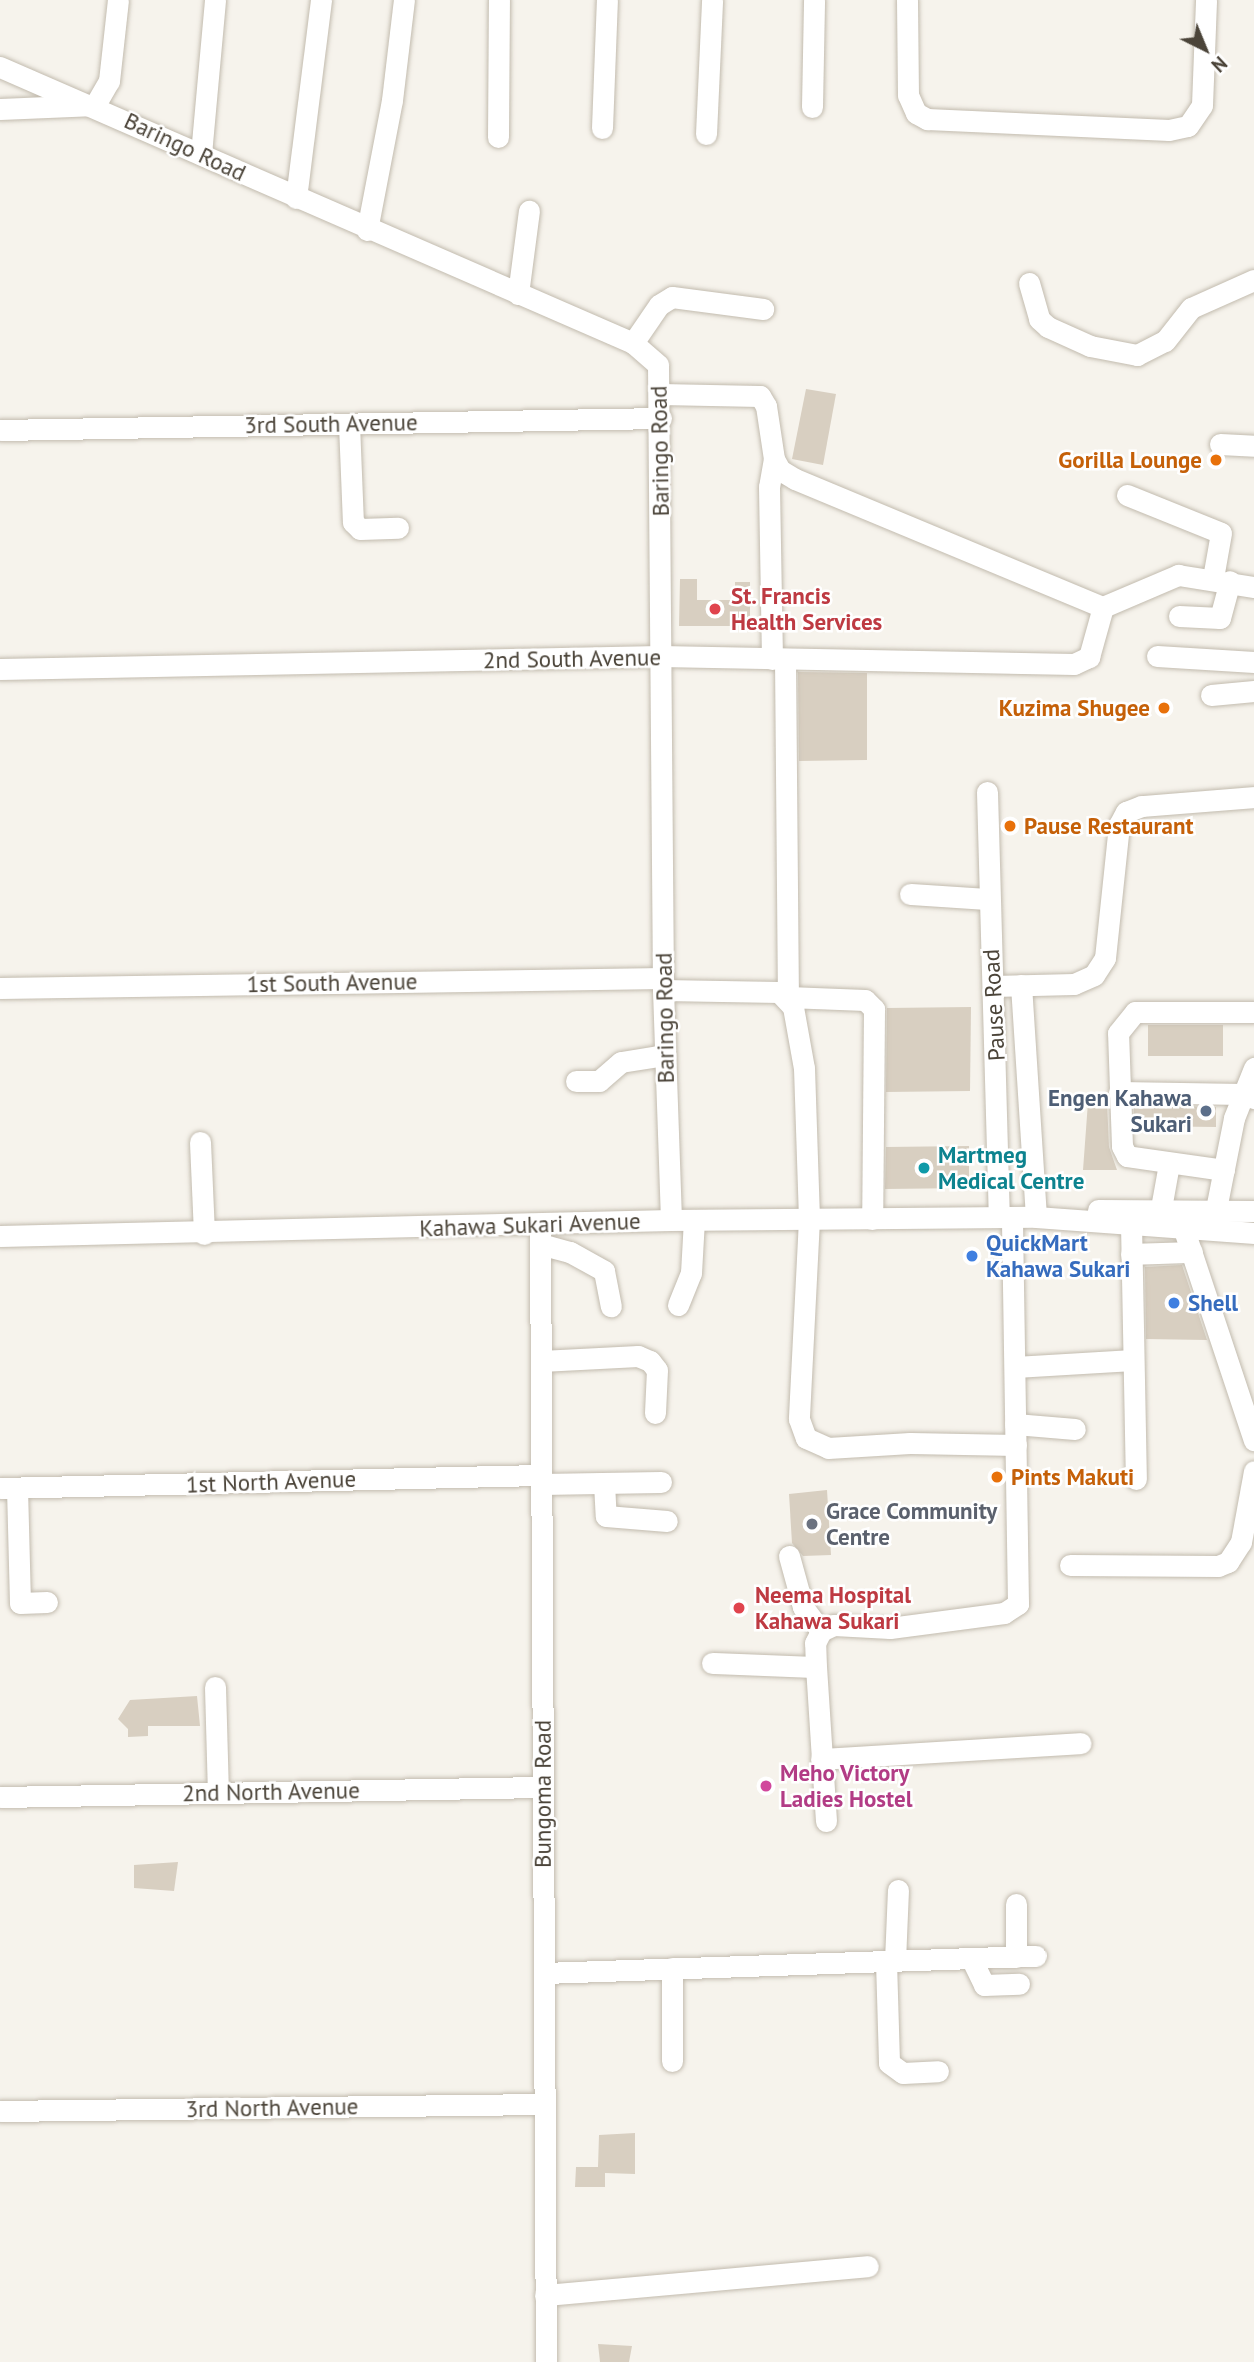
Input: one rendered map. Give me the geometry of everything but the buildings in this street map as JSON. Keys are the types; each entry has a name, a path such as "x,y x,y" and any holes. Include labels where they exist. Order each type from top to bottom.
{"street":[{"path":"0,109 95,106 109,81 118,0"},
{"path":"201,154 215,0"},
{"path":"296,198 321,0"},
{"path":"367,230 392,100 404,0"},
{"path":"498,137 499,0"},
{"path":"602,128 607,0"},
{"path":"706,134 712,0"},
{"path":"812,107 814,0"},
{"path":"907,0 908,94 916,113 927,119 1169,130 1188,126 1202,105 1206,0"},
{"name":"Baringo Road","path":"0,67 95,106 367,230 633,343 658,365 661,418 663,984 671,1220"},
{"path":"518,294 529,211"},
{"path":"1029,283 1039,319 1048,327 1090,346 1137,355 1165,341 1191,308 1254,280"},
{"path":"633,343 659,305 672,297 763,309"},
{"path":"660,394 760,396 766,406 774,458 780,470 795,479 1103,607 1178,575 1254,587"},
{"name":"3rd South Avenue","path":"0,430 661,418"},
{"path":"349,424 353,522 360,529 398,528"},
{"path":"1220,444 1254,446"},
{"path":"774,458 769,487 778,659 788,997 804,1068 809,1219 799,1419 806,1438 828,1448 1075,1429"},
{"path":"1127,495 1221,533 1220,618 1179,616"},
{"name":"2nd South Avenue","path":"0,669 660,656 1074,664 1089,657 1103,607"},
{"path":"1157,656 1254,662"},
{"path":"1210,695 1254,691"},
{"name":"Pause Road","path":"821,1631 834,1625 890,1628 1004,1613 1018,1604 1015,1367 988,900 987,792"},
{"path":"993,986 1074,984 1094,975 1105,958 1119,825 1126,812 1142,806 1254,797"},
{"path":"910,894 988,900"},
{"name":"1st South Avenue","path":"0,988 663,984 779,992 788,997 865,1000 874,1009 872,1219"},
{"path":"1021,985 1036,1216"},
{"path":"1224,1170 1127,1156 1122,1146 1118,1033 1135,1013 1254,1012"},
{"path":"576,1081 599,1081 621,1062 665,1055"},
{"path":"1216,1209 1224,1170 1249,1096 1254,1068"},
{"path":"1119,1092 1249,1096"},
{"path":"200,1142 204,1234"},
{"path":"1161,1208 1169,1164"},
{"name":"Kahawa Sukari Avenue","path":"1060,1217 1066,1211 1161,1208 1254,1211"},
{"name":"Kahawa Sukari Avenue","path":"0,1236 540,1235 671,1220 1036,1216 1060,1217 1068,1221 1182,1224 1254,1233"},
{"path":"678,1306 691,1273 694,1220"},
{"path":"1131,1224 1136,1479"},
{"path":"1182,1224 1254,1440"},
{"path":"540,1235 604,1271 611,1306"},
{"name":"Bungoma Road","path":"540,1235 546,2362"},
{"path":"1132,1254 1192,1252"},
{"path":"541,1362 638,1356 650,1361 657,1370 655,1413"},
{"path":"1015,1367 1133,1360"},
{"path":"1070,1565 1218,1566 1228,1562 1241,1542 1254,1471"},
{"name":"1st North Avenue","path":"9,1488 541,1479 604,1483 661,1482"},
{"path":"604,1483 606,1516 667,1521"},
{"path":"9,1488 20,1603 47,1602"},
{"path":"789,1556 803,1607 821,1631 815,1643 826,1821"},
{"path":"712,1663 816,1667"},
{"path":"215,1687 218,1793"},
{"path":"821,1759 1081,1743"},
{"name":"2nd North Avenue","path":"0,1797 543,1787"},
{"path":"898,1890 891,1961 889,2063 903,2073 938,2071"},
{"path":"544,1973 1026,1957 1016,1904"},
{"path":"971,1958 984,1985 1019,1984"},
{"path":"672,1968 672,2061"},
{"name":"3rd North Avenue","path":"0,2111 544,2104"},
{"path":"545,2295 868,2266"}],"place":[{"name":"Gorilla Lounge","path":"1216,460"},
{"name":"St. Francis Health Services","path":"715,609"},
{"name":"Kuzima Shugee","path":"1164,708"},
{"name":"Pause Restaurant","path":"1010,826"},
{"name":"Engen Kahawa Sukari","path":"1206,1111"},
{"name":"Martmeg Medical Centre","path":"924,1168"},
{"name":"QuickMart Kahawa Sukari","path":"972,1256"},
{"name":"Shell","path":"1174,1303"},
{"name":"Pints Makuti","path":"997,1477"},
{"name":"Grace Community Centre","path":"812,1524"},
{"name":"Neema Hospital Kahawa Sukari","path":"739,1608"},
{"name":"Meho Victory Ladies Hostel","path":"766,1786"}]}
